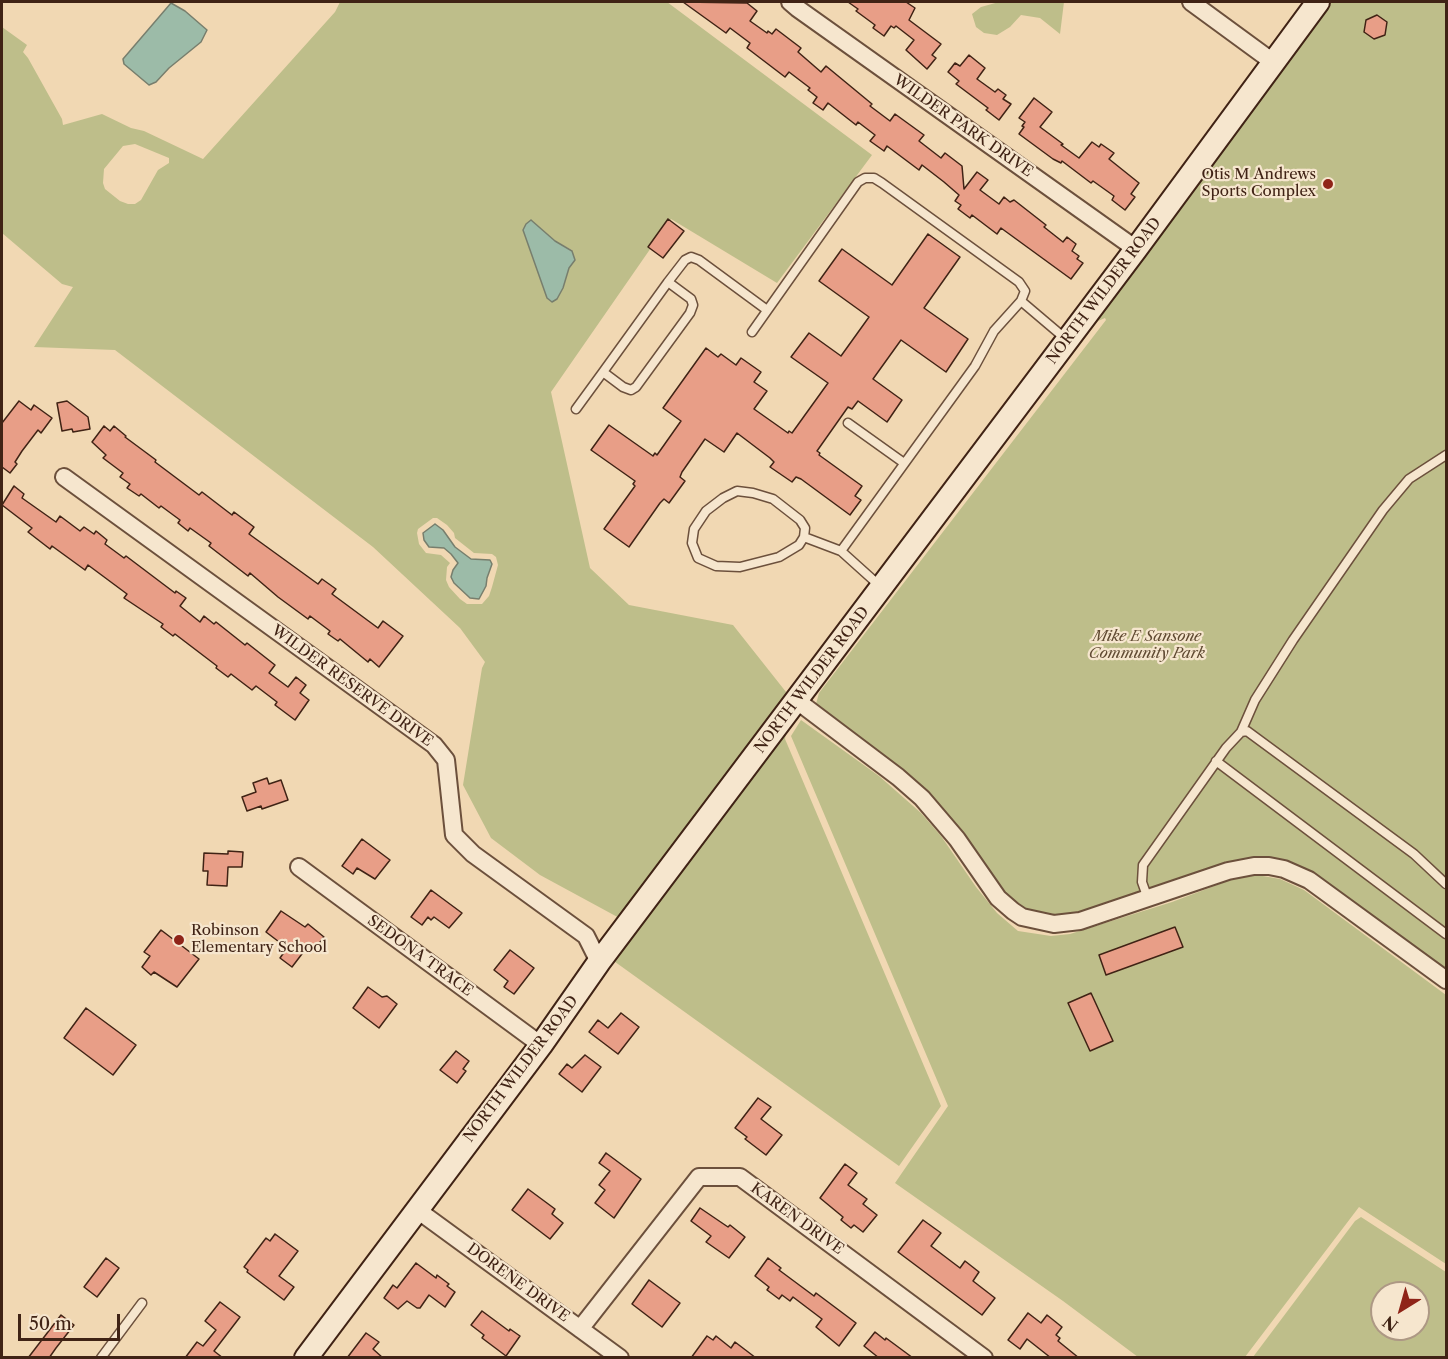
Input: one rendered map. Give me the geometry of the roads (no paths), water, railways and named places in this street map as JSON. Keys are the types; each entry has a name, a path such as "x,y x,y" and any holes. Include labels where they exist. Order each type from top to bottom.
{"street":[{"path":"1191,2 1273,62"},
{"name":"NORTH WILDER ROAD","path":"306,1358 541,1045 599,962 1068,340 1318,2"},
{"name":"WILDER PARK DRIVE","path":"796,4 1136,249"},
{"name":"WILDER RESERVE DRIVE","path":"64,477 434,745 446,760 454,835 473,854 586,936 599,962"},
{"path":"796,700 898,777 922,798 957,839 989,887 1012,912 1043,923 1067,924 1148,899 1228,870 1254,866 1284,869 1303,877 1327,893 1446,980"},
{"name":"SEDONA TRACE","path":"299,867 541,1045"},
{"name":"KAREN DRIVE","path":"580,1329 699,1177 740,1177 984,1358"},
{"name":"DORENE DRIVE","path":"416,1209 620,1358"}],"lane":[{"path":"752,332 858,182 865,178 874,178 882,183 1019,282 1025,291 1021,301 994,331 975,366 841,551"},
{"path":"576,409 668,282 685,260 692,256 767,310"},
{"path":"603,372 623,387 631,390 636,387 690,313 693,305 690,298 668,282"},
{"path":"1021,301 1068,340"},
{"path":"848,423 904,463"},
{"path":"1148,899 1142,882 1143,865 1216,761 1240,732 1261,690 1383,510 1409,479 1446,455"},
{"path":"737,491 773,499 800,520 805,528 804,537 799,545 779,557 740,567 716,566 698,558 692,543 694,529 706,511 737,491"},
{"path":"804,537 841,551 882,588"},
{"path":"1240,732 1247,731 1313,778 1414,854 1446,884"},
{"path":"1216,761 1446,934"},
{"path":"101,1358 142,1303"}],"place":[{"name":"Otis M Andrews Sports Complex","path":"1328,184"},
{"name":"Robinson Elementary School","path":"179,940"}],"park label":[{"name":"Mike E Sansone Community Park","path":"1147,646"}]}
